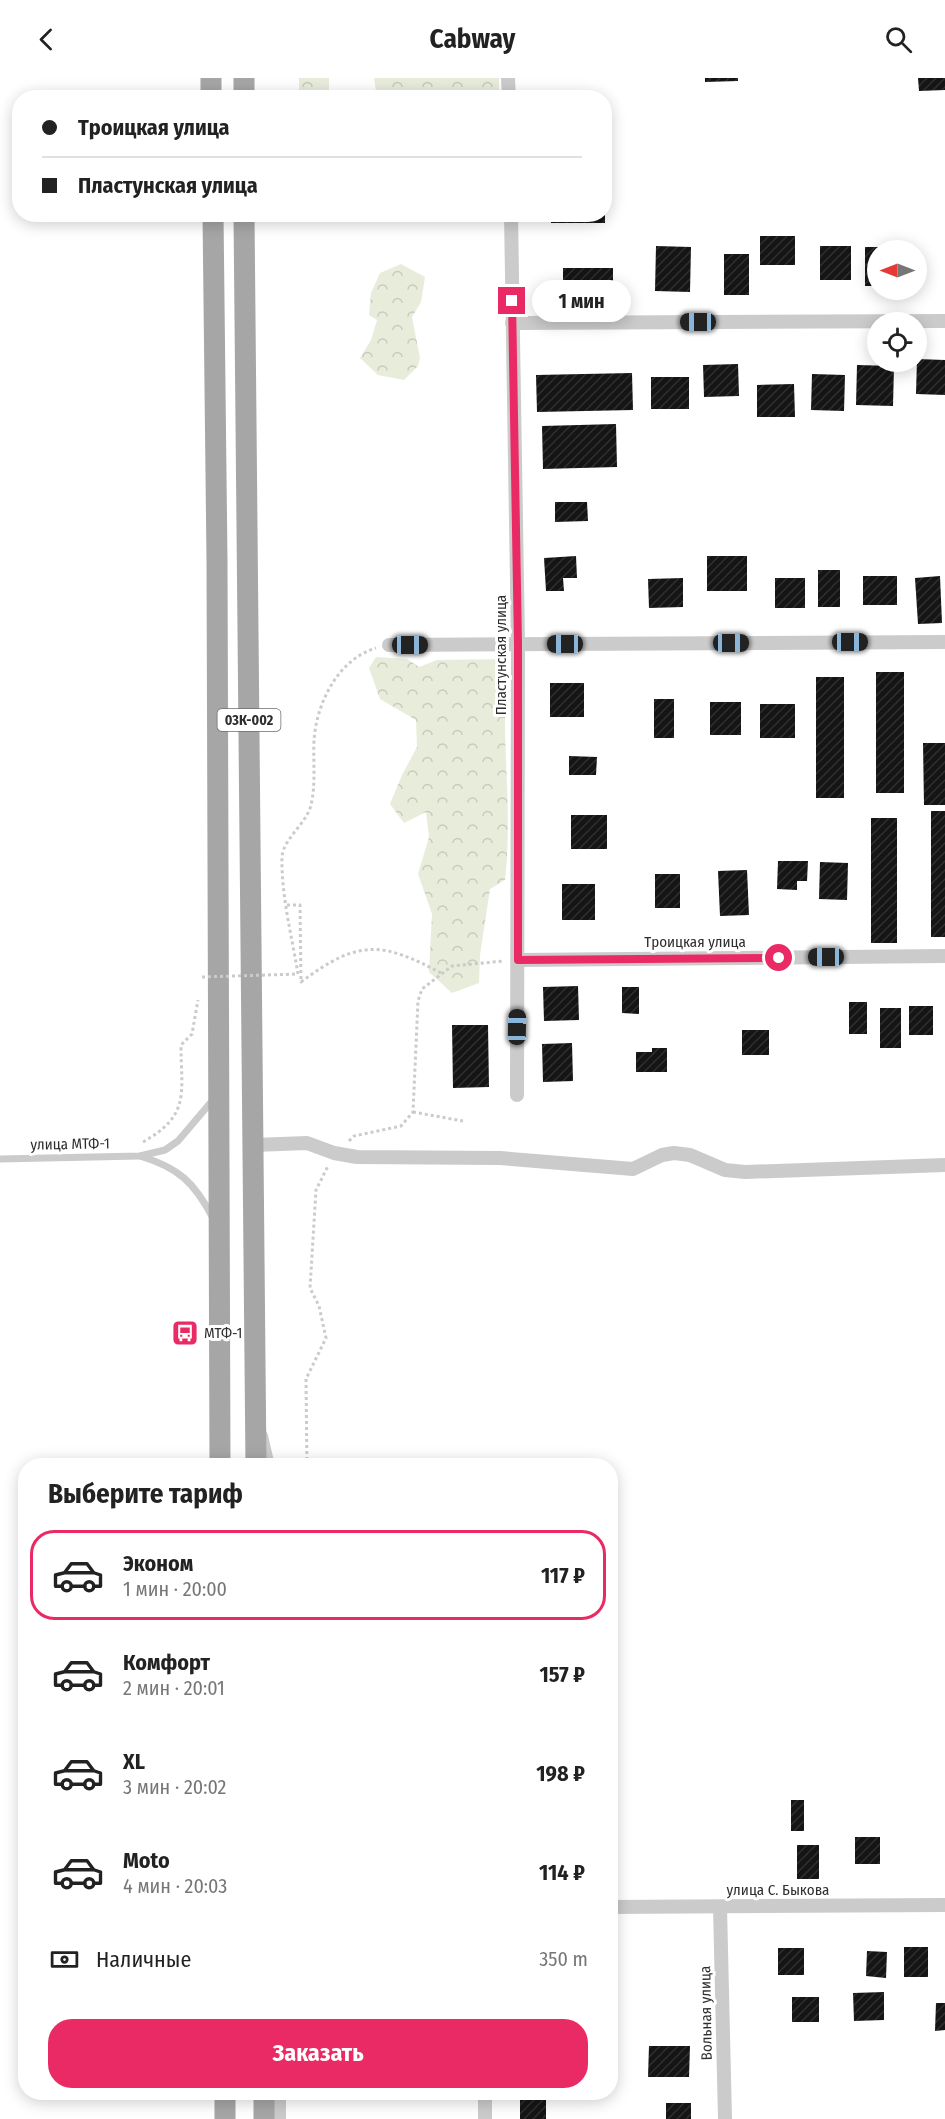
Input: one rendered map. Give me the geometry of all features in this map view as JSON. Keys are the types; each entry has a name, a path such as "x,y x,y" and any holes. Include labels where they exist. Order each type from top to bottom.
{"main road":[{"name":"03К-002","path":"213,222 217,561 220,1458"},
{"name":"03К-002","path":"244,222 256,1458"},
{"path":"225,2100 225,2119"},
{"path":"264,2100 264,2119"}],"street":[{"name":"Пластунская улица","path":"511,222 518,644 516,1095"},
{"path":"512,323 945,321"},
{"path":"389,645 945,642"},
{"name":"Троицкая улица","path":"518,960 945,956"},
{"path":"252,1145 307,1143 334,1153 357,1157 500,1158 633,1169 662,1155 674,1153 690,1155 725,1170 745,1172 945,1165"},
{"path":"255,1416 266,1458"},
{"name":"улица С. Быкова","path":"618,1907 945,1905"},
{"name":"Вольная улица","path":"720,1907 725,2119"},
{"path":"279,2100 279,2119"},
{"path":"485,2100 485,2119"}],"lane":[{"name":"улица МТФ-1","path":"0,1159 140,1156 165,1150 178,1141 217,1094"},
{"name":"улица МТФ-1","path":"140,1156 163,1163 183,1175 201,1196 218,1229"}],"path":[{"path":"136,1144 159,1132 175,1117 181,1099 181,1045 192,1034 202,977 298,974 282,854 311,808 315,777 314,740 329,689 341,669 363,652 389,645"},
{"path":"287,905 300,905 301,982 340,957 361,951 388,949 407,954 443,974"},
{"path":"307,1458 306,1379 326,1338 319,1306 310,1288 316,1190 334,1153 354,1136 401,1126 413,1112 418,1001 422,989 452,966 518,960"},
{"path":"413,1112 463,1120"}],"green space":[{"path":"299,78 329,78 329,90 299,90"},
{"path":"374,78 499,78 499,90 376,90"},
{"path":"401,264 425,277 421,302 412,317 420,358 418,366 404,380 378,375 360,358 371,340 377,320 369,315 371,293 380,273"},
{"path":"376,657 407,659 419,667 437,660 501,659 505,694 508,804 505,880 490,889 480,955 479,983 452,993 429,972 432,914 418,874 429,837 426,812 404,823 390,804 417,747 416,720 380,699 369,668"}],"building":[{"path":"705,78 738,78 738,81 705,82"},
{"path":"918,78 945,78 945,90 919,91"},
{"path":"551,222 605,222 605,223"},
{"path":"760,236 795,236 795,265 760,265"},
{"path":"656,246 691,247 690,292 655,291"},
{"path":"820,246 851,246 851,280 820,280"},
{"path":"865,247 867,247 867,286 865,286"},
{"path":"724,254 749,254 749,295 724,295"},
{"path":"563,268 613,268 613,296 563,296"},
{"path":"927,359 945,360 945,395 916,394 917,372 927,372"},
{"path":"738,364 739,396 704,397 703,365"},
{"path":"857,365 867,365 867,372 894,372 893,406 856,405"},
{"path":"632,373 633,410 537,412 536,375"},
{"path":"812,374 845,375 844,411 811,410"},
{"path":"651,377 689,377 689,409 651,409"},
{"path":"794,384 795,417 757,417 757,385"},
{"path":"616,424 617,467 543,469 542,426"},
{"path":"555,502 587,502 588,521 555,522"},
{"path":"576,556 577,578 563,578 564,591 546,591 544,558"},
{"path":"707,556 747,556 747,591 707,591"},
{"path":"818,570 840,570 840,607 818,607"},
{"path":"863,576 897,576 897,605 863,605"},
{"path":"940,576 942,623 918,624 915,578"},
{"path":"683,578 683,607 649,608 648,579"},
{"path":"775,578 805,578 805,608 775,608"},
{"path":"876,672 904,672 904,793 876,793"},
{"path":"816,677 844,677 844,798 816,798"},
{"path":"550,683 584,683 584,717 550,717"},
{"path":"654,699 674,699 674,738 654,738"},
{"path":"710,702 741,702 741,735 710,735"},
{"path":"760,704 795,704 795,738 760,738"},
{"path":"923,743 945,743 945,805 924,805"},
{"path":"569,756 597,757 596,775 569,775"},
{"path":"931,811 945,811 945,937 931,937"},
{"path":"571,815 607,815 607,849 571,849"},
{"path":"871,818 897,818 897,943 871,943"},
{"path":"778,861 808,861 807,881 797,881 797,890 777,889"},
{"path":"820,862 848,863 847,900 819,899"},
{"path":"747,870 749,915 720,916 718,871"},
{"path":"655,874 680,874 680,908 655,908"},
{"path":"562,884 595,884 595,920 562,920"},
{"path":"578,986 579,1020 544,1021 543,987"},
{"path":"622,987 639,987 639,1014 622,1013"},
{"path":"849,1002 867,1002 867,1034 849,1034"},
{"path":"909,1006 933,1006 933,1035 909,1035"},
{"path":"880,1008 901,1008 901,1048 880,1048"},
{"path":"452,1025 488,1025 489,1087 453,1088"},
{"path":"742,1030 769,1030 769,1055 742,1055"},
{"path":"572,1043 573,1081 543,1082 542,1044"},
{"path":"652,1048 667,1048 667,1072 636,1072 636,1052 652,1052"},
{"path":"791,1800 804,1800 804,1831 791,1831"},
{"path":"855,1837 880,1837 880,1864 855,1864"},
{"path":"797,1845 819,1845 819,1879 797,1879"},
{"path":"904,1947 928,1947 928,1977 904,1977"},
{"path":"778,1948 804,1948 804,1975 778,1975"},
{"path":"867,1951 887,1952 886,1978 866,1976"},
{"path":"884,1992 884,2020 854,2021 853,1993"},
{"path":"792,1997 819,1997 819,2022 792,2022"},
{"path":"936,2003 945,2003 945,2030 935,2031"},
{"path":"649,2046 690,2046 689,2077 648,2077"},
{"path":"520,2100 546,2100 546,2119 520,2119"},
{"path":"666,2103 691,2103 691,2119 666,2119"}],"place":[{"name":"МТФ-1","path":"185,1333"}],"route":[{"path":"512,301 518,644 518,960 779,958"}]}
